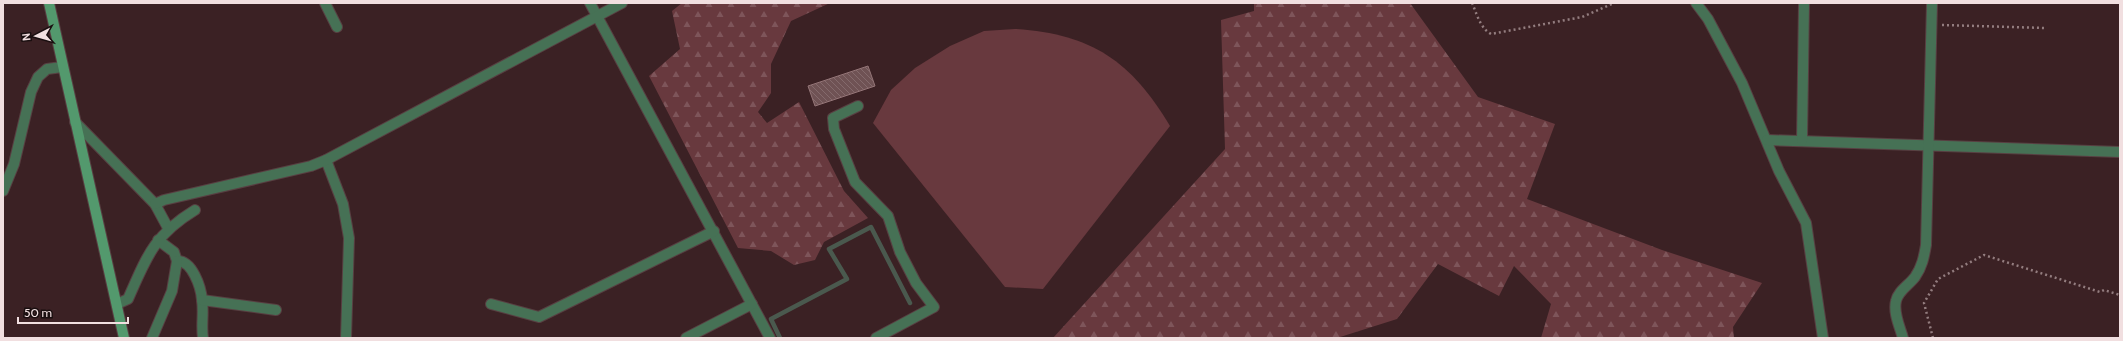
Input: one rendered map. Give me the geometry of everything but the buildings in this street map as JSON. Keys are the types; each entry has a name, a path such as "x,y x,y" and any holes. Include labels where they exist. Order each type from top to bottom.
{"street":[{"path":"49,3 62,67 124,338"},
{"path":"325,3 337,27"},
{"path":"590,3 714,231 770,338"},
{"path":"155,204 164,200 311,166 326,160 596,15 622,3"},
{"path":"1696,3 1708,19 1742,83 1779,171 1806,223 1823,338"},
{"path":"1802,141 1804,3"},
{"path":"1903,338 1895,310 1896,301 1898,295 1914,278 1924,259 1926,245 1932,3"},
{"path":"3,191 14,164 31,92 38,77 47,70 62,67"},
{"path":"858,106 834,118 834,129 855,182 888,216 900,252 916,283 934,307 876,338"},
{"path":"75,122 155,204 168,228"},
{"path":"1767,140 2120,152"},
{"path":"326,160 343,204 349,238 346,338"},
{"path":"117,304 128,299 142,266 158,240 168,228 195,210"},
{"path":"491,304 539,317 686,247 714,231"},
{"path":"152,338 172,291 177,261 174,252 158,240"},
{"path":"177,261 185,262 188,265 202,300 201,327 203,338"},
{"path":"202,300 276,310"},
{"path":"686,338 752,304"}],"path":[{"path":"1472,3 1481,25 1486,32 1491,34 1582,17 1614,3"},
{"path":"1932,25 2045,28"},
{"path":"1933,338 1924,303 1938,279 1984,255 2100,292 2104,290 2120,295"}],"green space":[{"path":"682,3 830,3 791,21 771,64 771,93 758,112 767,123 799,102 844,191 868,218 824,242 815,260 794,265 771,251 738,248 649,76 680,49 672,11"},
{"path":"1254,3 1410,3 1478,97 1555,124 1527,199 1662,250 1762,283 1733,327 1734,338 1541,338 1551,304 1514,266 1499,296 1438,264 1397,319 1337,338 1053,338 1225,149 1221,20 1254,11"},
{"path":"1015,29 1042,32 1066,37 1088,45 1107,55 1124,68 1140,84 1170,126 1043,289 1005,287 873,123 891,90 915,68 950,46 984,31"}],"waterway":[{"path":"780,338 771,319 847,279 829,249 871,227 910,303"}]}
